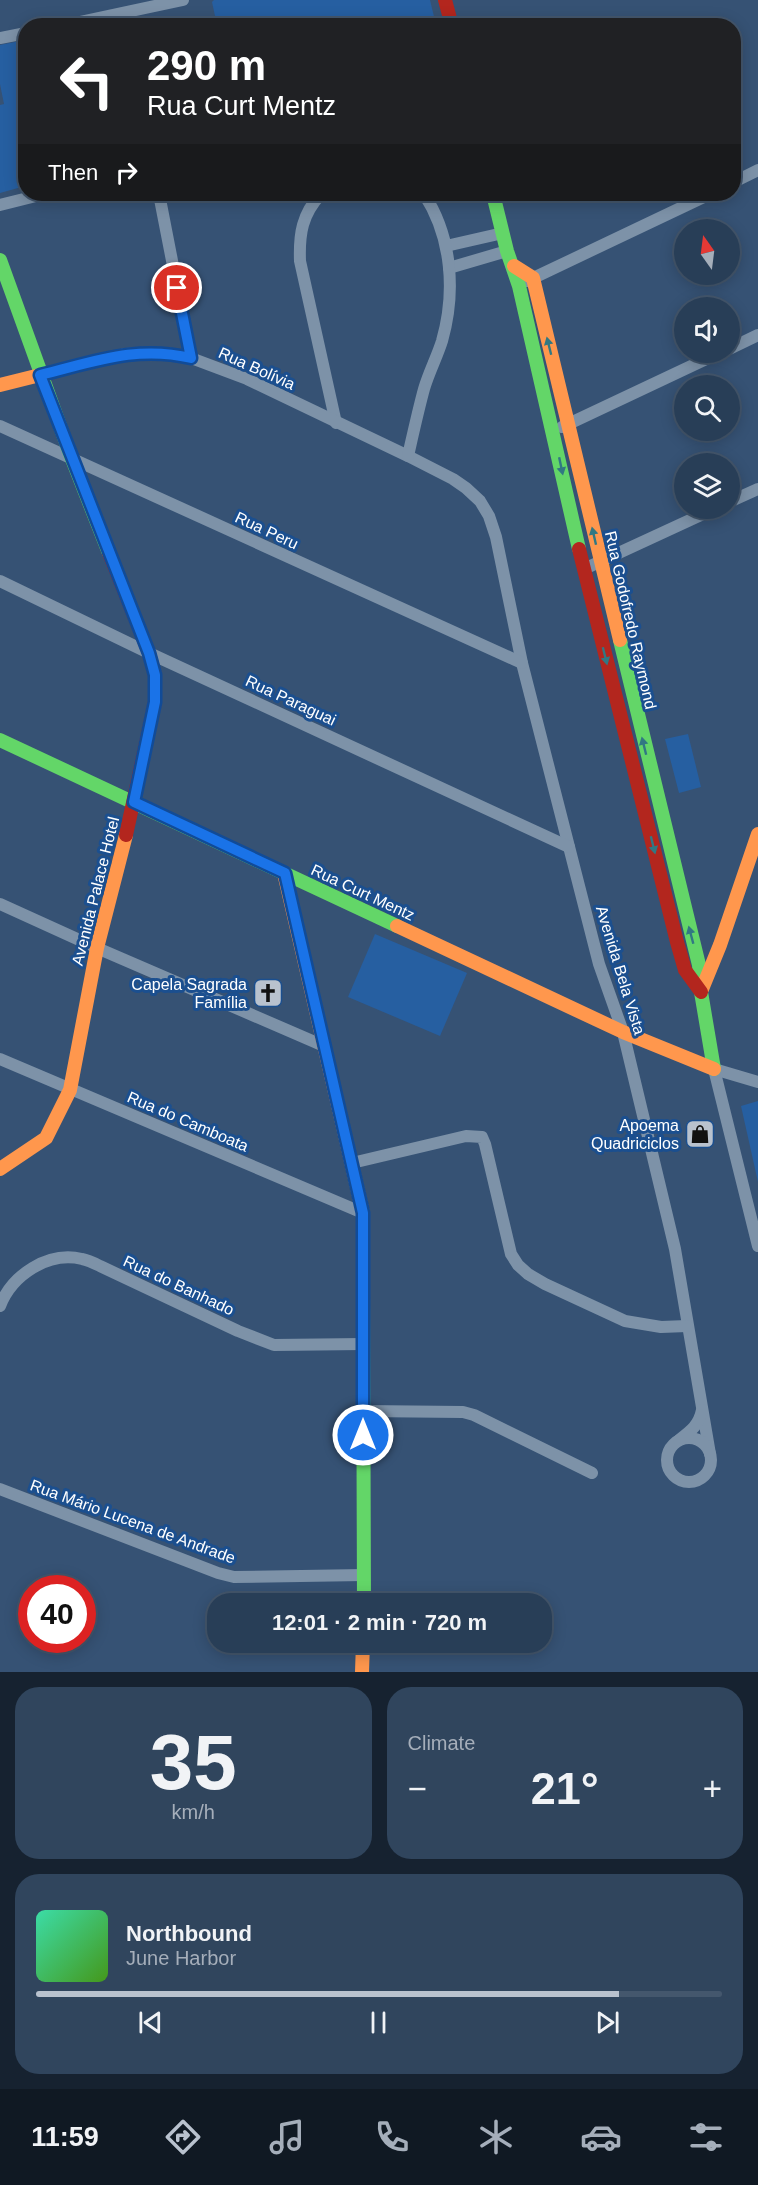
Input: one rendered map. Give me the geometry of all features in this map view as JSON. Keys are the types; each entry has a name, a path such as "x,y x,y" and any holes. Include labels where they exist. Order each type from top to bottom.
{"main road":[{"path":"445,0 450,18"},
{"name":"Rua Godofredo Raymond","path":"496,201 507,251 519,286 584,569 685,970 701,992"},
{"name":"Avenida Palace Hotel","path":"0,260 40,375 149,653 155,675 155,702 134,802 97,948 70,1090 56,1123 46,1138 0,1169"},
{"path":"514,266 533,278"},
{"name":"Rua Godofredo Raymond","path":"533,278 699,965 701,992 714,1069"},
{"name":"Rua Bolívia","path":"0,385 40,375"},
{"name":"Rua Curt Mentz","path":"0,740 623,1032 714,1069"},
{"path":"701,992 720,945 758,834"},
{"path":"285,873 363,1213 363,1593"},
{"path":"362,1672 363,1653"}],"street":[{"path":"99,18 183,0"},
{"path":"0,38 18,35"},
{"path":"741,178 758,170"},
{"path":"0,205 18,200"},
{"path":"160,201 191,358"},
{"path":"316,201 302,223 299,241 300,261 336,423"},
{"path":"408,456 424,387 442,341 447,314 449,267 446,246 441,225 428,201"},
{"path":"519,286 695,201"},
{"path":"446,246 503,232"},
{"path":"449,267 507,251"},
{"path":"740,344 758,335"},
{"name":"Rua Bolívia","path":"40,375 125,354 167,353 191,358 247,379 408,456 453,479 480,501"},
{"path":"554,432 698,363"},
{"name":"Rua Peru","path":"0,426 522,663"},
{"path":"740,497 758,489"},
{"name":"Avenida Bela Vista","path":"480,501 489,516 496,537 522,663 599,964 623,1032 675,1249 710,1454"},
{"path":"584,569 692,519"},
{"name":"Rua Paraguai","path":"0,581 149,653 569,847"},
{"path":"0,904 324,1046"},
{"name":"Rua do Camboata","path":"0,1059 363,1213"},
{"path":"714,1069 758,1082"},
{"name":"Rua Godofredo Raymond","path":"714,1069 754,1217 758,1246"},
{"path":"352,1163 466,1136 482,1137 511,1254 528,1274 555,1289 625,1320 661,1327 687,1326"},
{"name":"Rua do Banhado","path":"0,1305 8,1289 29,1269 47,1262 80,1258 238,1331 274,1345 363,1344"},
{"path":"676,1443 688,1438 695,1439 707,1447 710,1454 710,1468 705,1475 699,1479 684,1481 678,1478 669,1467 668,1454 676,1443 695,1428 700,1420 702,1408"},
{"path":"363,1411 463,1412 474,1415 592,1473"},
{"name":"Rua Mário Lucena de Andrade","path":"0,1489 218,1573 234,1577 364,1575"}],"shaded area":[{"path":"214,0 430,0 434,18 215,18 212,2"},
{"path":"18,41 18,188 0,193 0,105 4,104 0,84 0,45"},
{"path":"688,734 701,787 679,793 665,739"},
{"path":"375,934 467,973 440,1036 348,997"},
{"path":"758,1101 758,1182 741,1106"}],"traffic: fast":[{"path":"495,201 507,251 519,286 579,549"},
{"path":"0,260 72,459 109,553"},
{"path":"620,640 699,965 701,992 714,1069"},
{"path":"0,740 397,926"},
{"path":"363,1295 364,1593"}],"traffic: slow":[{"path":"514,266 533,278 620,640"},
{"path":"0,385 40,375"},
{"path":"702,989 720,945 758,834"},
{"path":"0,1169 46,1138 70,1090 97,948 126,835"},
{"path":"284,873 363,1213 363,1295"},
{"path":"397,926 623,1032 714,1069"},
{"path":"362,1672 363,1653"}],"traffic: jam":[{"path":"445,0 450,18"},
{"path":"579,549 677,942 685,970 701,992"},
{"path":"109,553 149,653 155,675 155,702 126,835"}],"place":[{"name":"Capela Sagrada Família","path":"268,993"},
{"name":"Apoema Quadriciclos","path":"700,1134"}],"route":[{"path":"177,288 191,358 151,352 125,354 40,375 149,653 155,675 155,702 134,802 285,873 363,1213 363,1435"}]}
